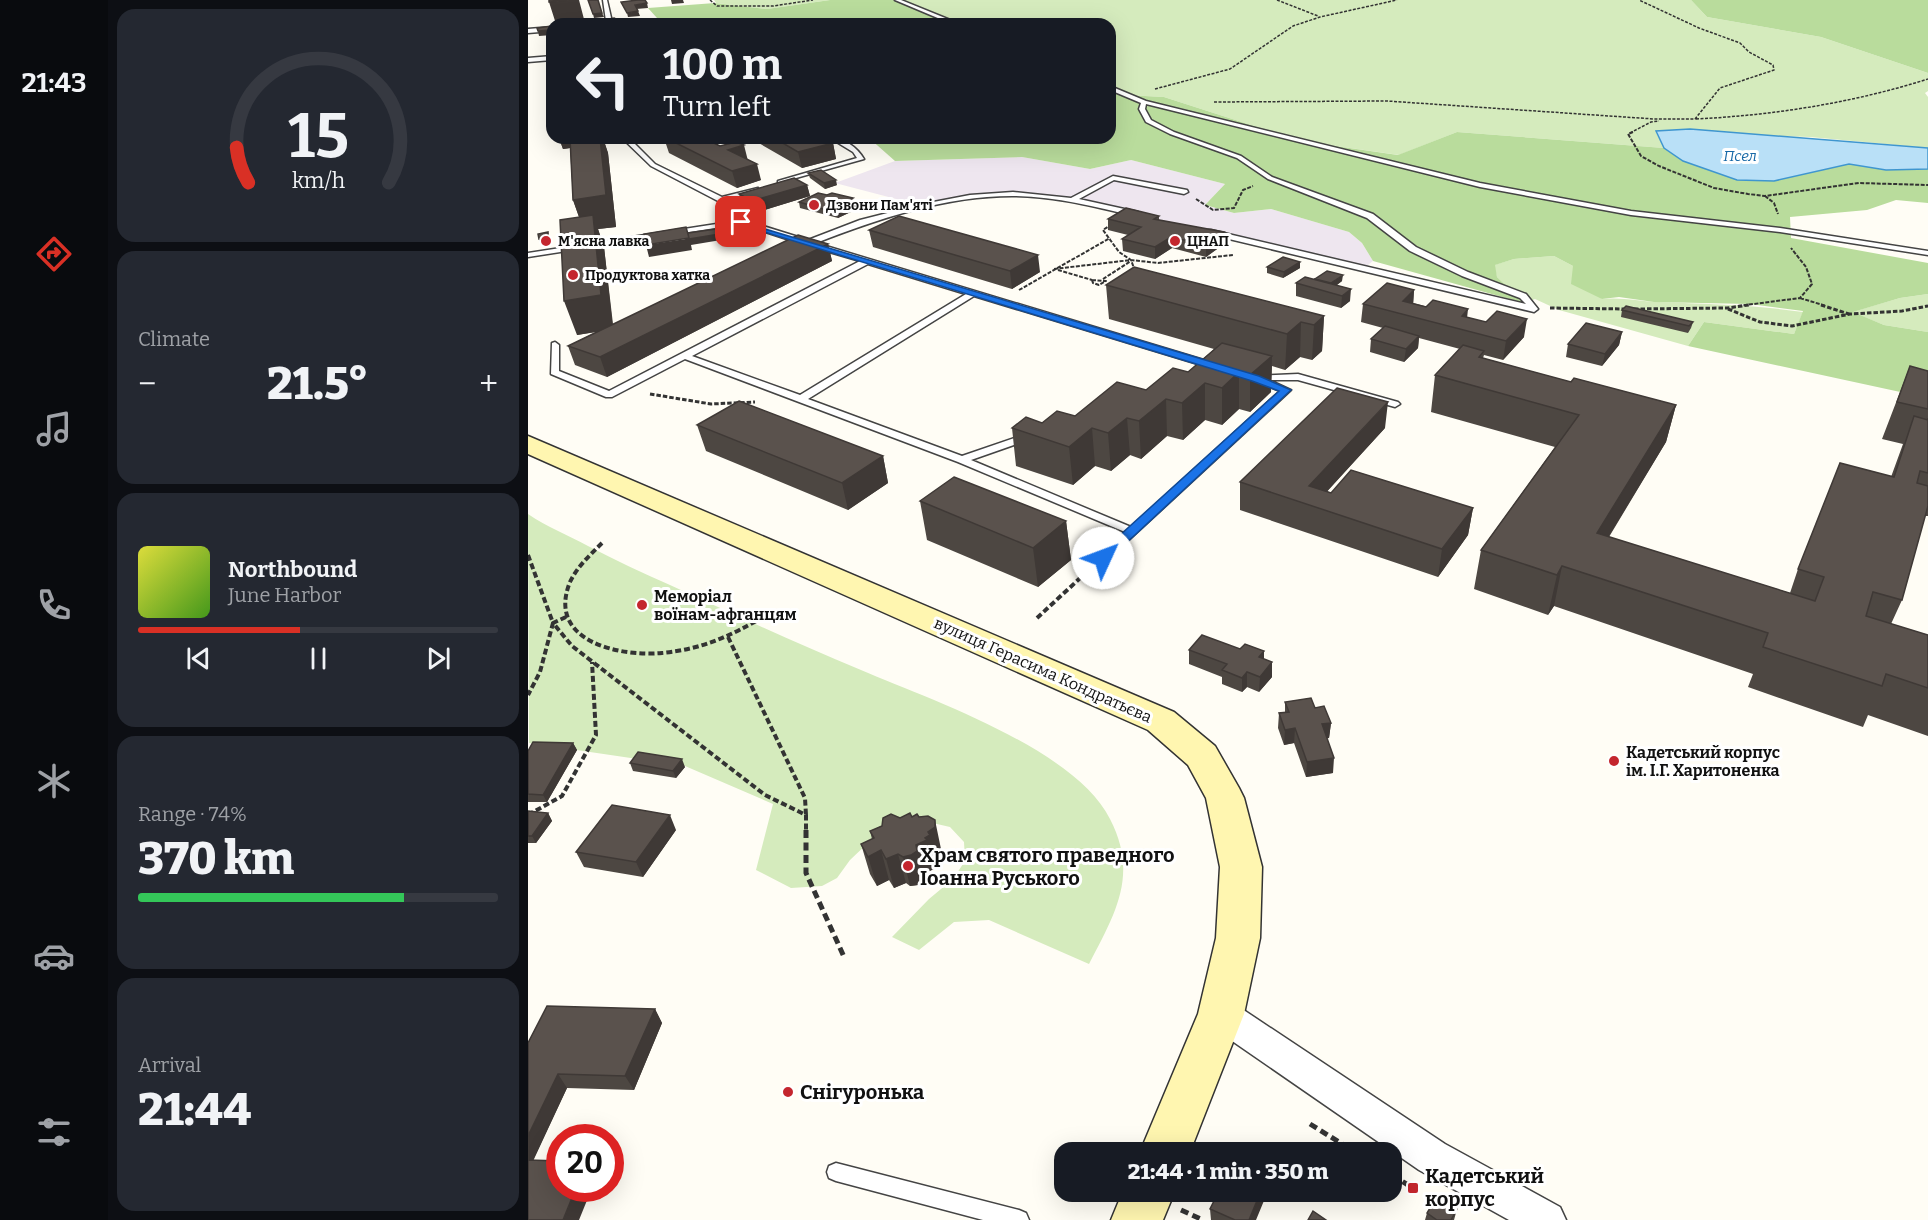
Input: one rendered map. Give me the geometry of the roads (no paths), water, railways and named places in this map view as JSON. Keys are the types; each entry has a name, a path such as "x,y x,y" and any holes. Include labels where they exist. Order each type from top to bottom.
{"main road":[{"name":"вулиця Герасима Кондратьєва","path":"528,444 1161,721 1202,756 1225,798 1241,867 1238,938 1221,1014 1169,1142"},
{"path":"1137,1220 1144,1202"}],"street":[{"path":"1221,1014 1432,1157 1547,1220"}],"lane":[{"path":"605,0 608,18"},
{"path":"897,0 942,18"},
{"path":"528,32 546,30"},
{"path":"528,60 546,58"},
{"path":"1116,91 1144,102 1480,185 1631,213 1780,230 1928,253"},
{"path":"1144,102 1142,109 1148,121 1172,133 1239,157 1270,178 1370,216 1413,249 1465,274 1523,296 1534,309 1203,230"},
{"path":"631,144 653,165 721,199 741,222"},
{"path":"772,184 861,159 856,151 844,144"},
{"path":"1072,200 1113,178 1184,192"},
{"path":"721,199 761,188"},
{"path":"808,243 873,220 923,206 970,197 1013,194 1072,200 1141,216"},
{"path":"528,255 741,222 1221,368 1198,376"},
{"path":"555,345 554,372 609,395 867,261"},
{"path":"801,399 973,293"},
{"path":"684,356 962,460 1132,531"},
{"path":"1103,558 1286,390 1251,377 1298,377 1395,404"},
{"path":"962,460 1041,432"},
{"path":"836,1172 1019,1220"}],"water":[{"name":"Псел","path":"1690,129 1928,148 1928,169 1886,170 1849,164 1774,181 1737,180 1683,161 1664,148 1656,131"}],"place":[{"name":"Дзвони Пам'яті","path":"814,205"},
{"name":"М'ясна лавка","path":"546,241"},
{"name":"ЦНАП","path":"1175,241"},
{"name":"Продуктова хатка","path":"573,275"},
{"name":"Меморіал воїнам-афганцям","path":"642,605"},
{"name":"Кадетський корпус ім. І.Г. Харитоненка","path":"1614,761"},
{"name":"Храм святого праведного Іоанна Руського","path":"908,866"},
{"name":"Снігуронька","path":"788,1092"},
{"name":"Кадетський корпус","path":"1413,1188"}]}
